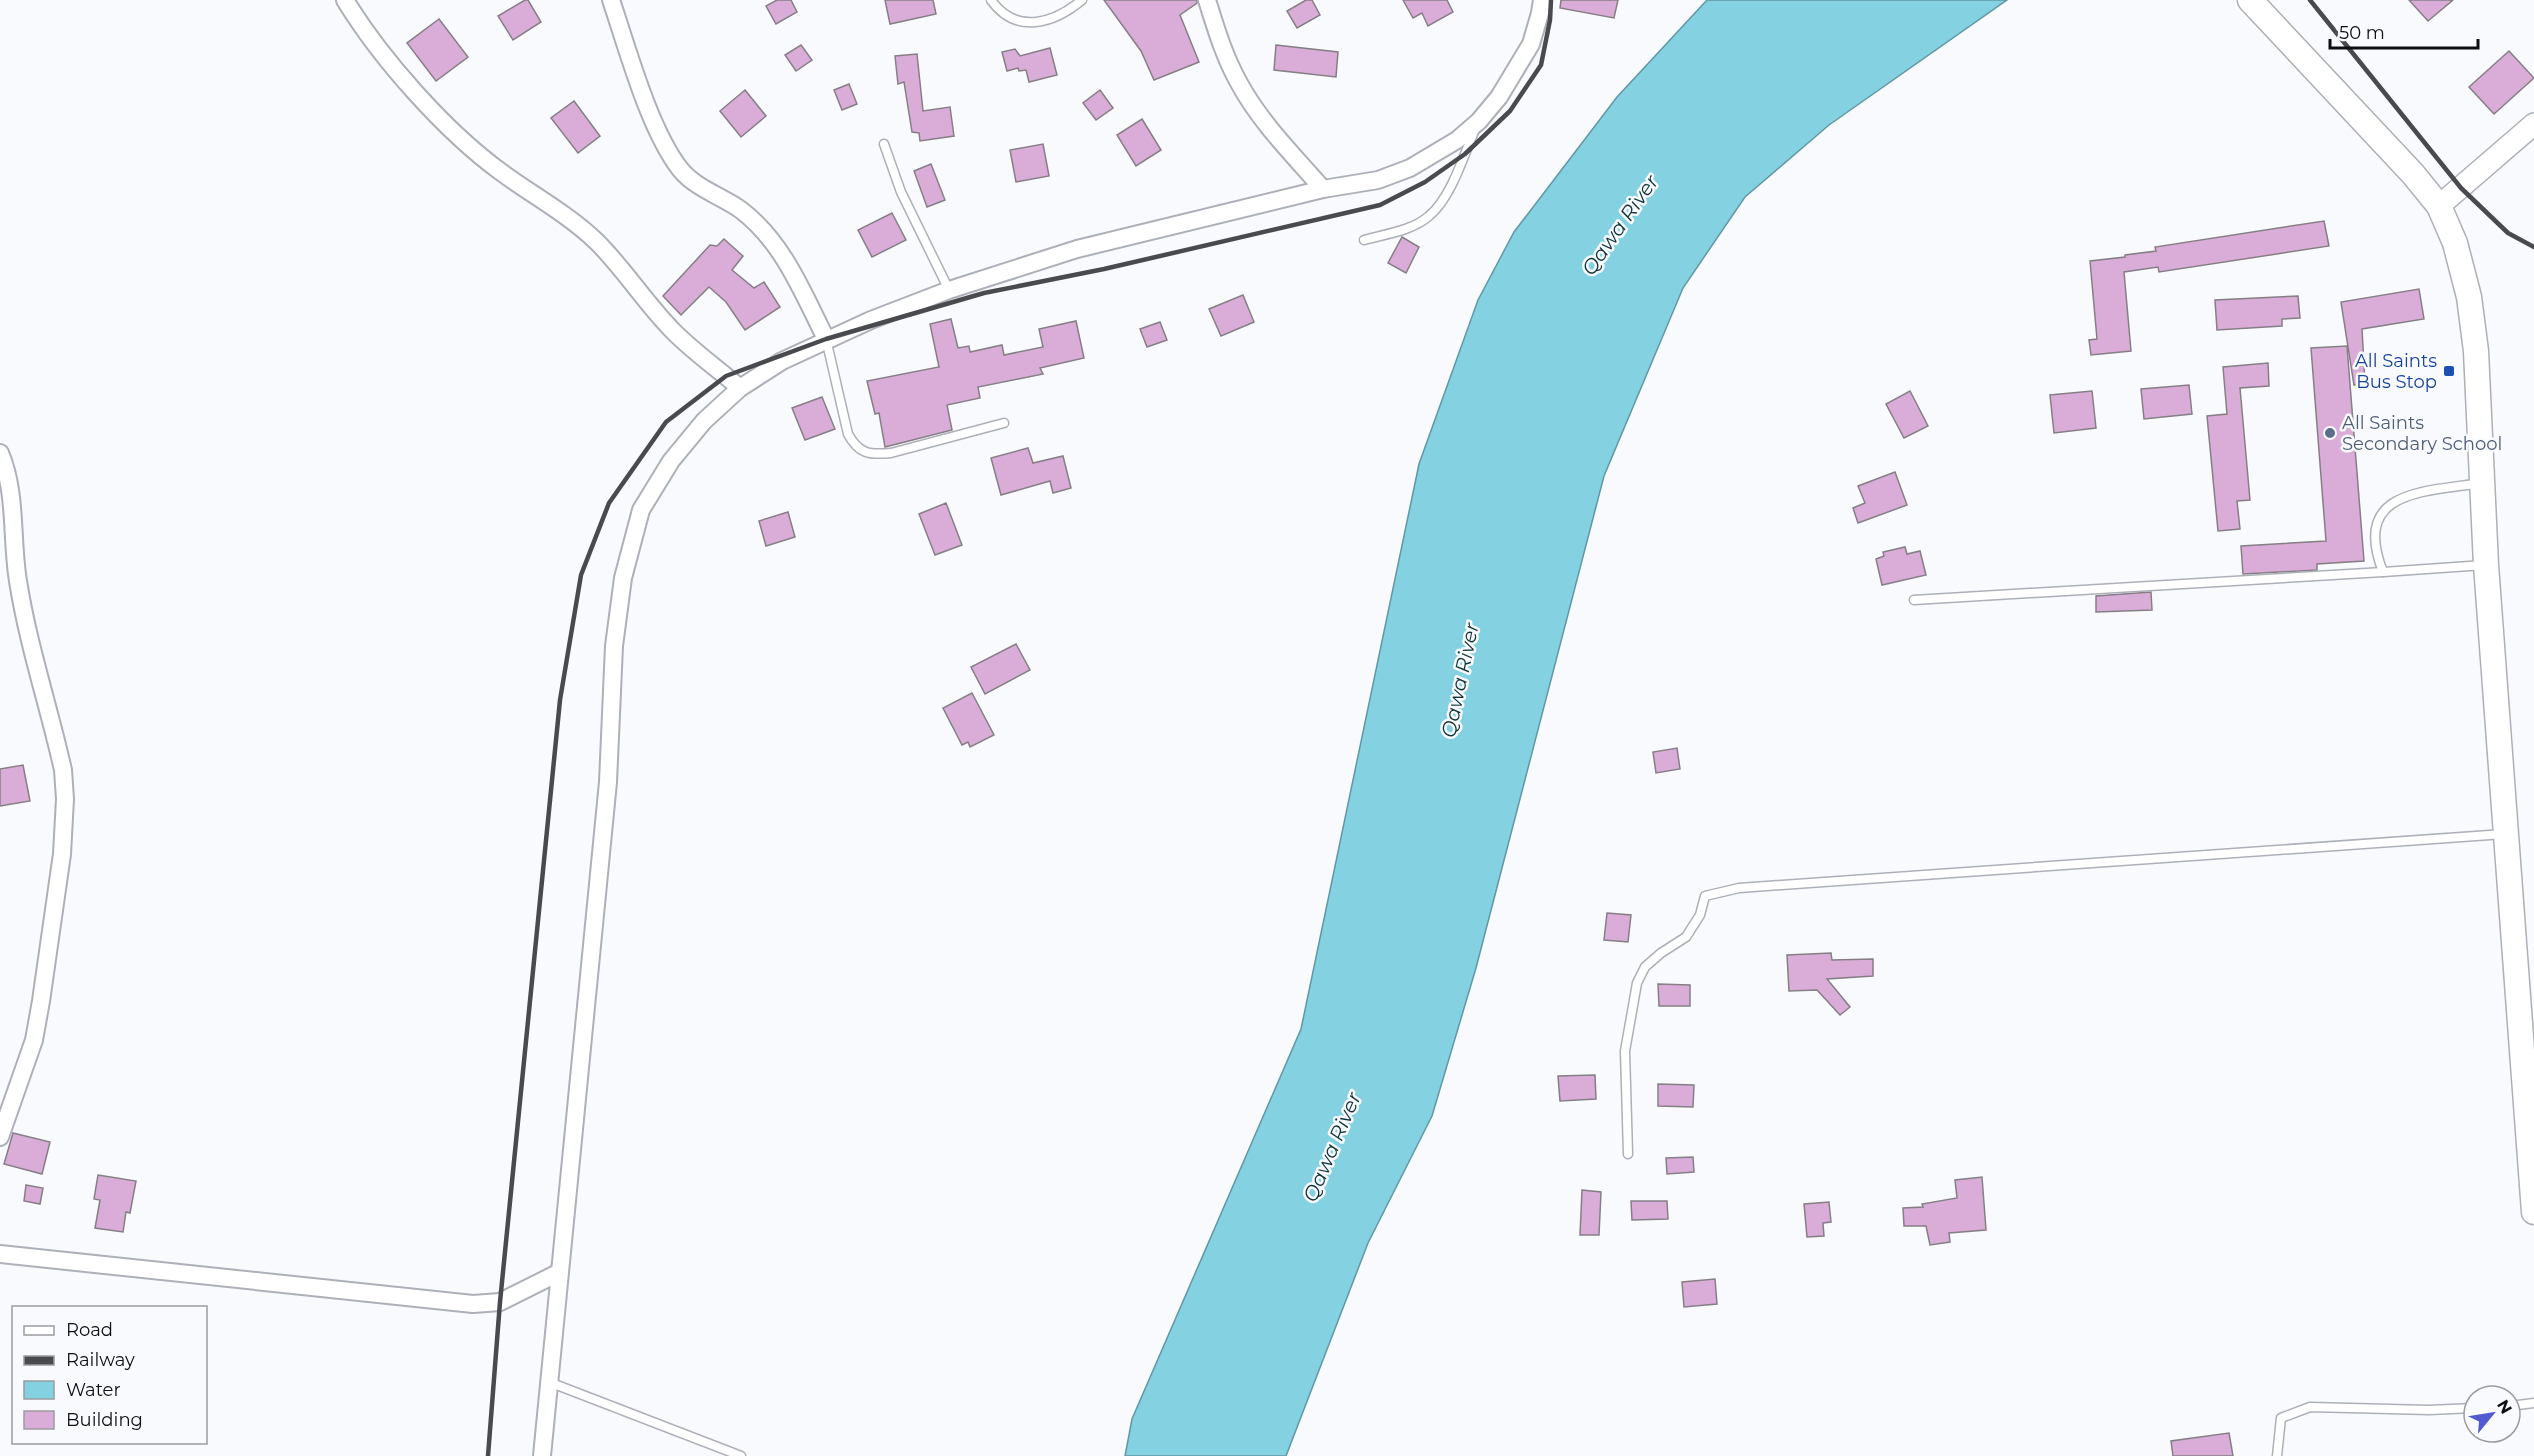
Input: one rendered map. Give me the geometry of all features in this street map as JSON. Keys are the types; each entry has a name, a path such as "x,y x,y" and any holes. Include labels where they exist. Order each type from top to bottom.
{"main road":[{"path":"2250,0 2413,174 2439,206 2455,243 2469,297 2476,351 2484,483 2486,565 2534,1212"}],"street":[{"path":"345,0 377,48 459,137 499,171 570,219 596,241 673,331 740,388"},
{"path":"611,0 652,118 661,139 681,171 713,196 740,209 769,236 794,275 826,339"},
{"path":"1207,0 1219,41 1240,85 1266,122 1323,189"},
{"path":"542,1456 606,794 614,646 623,578 641,510 670,461 705,421 740,388 782,361 826,339 950,290 1129,234 1323,189 1378,180 1410,168 1457,140 1479,121 1499,97 1531,44 1542,0"},
{"path":"2439,206 2534,124"},
{"path":"0,453 12,500 13,547 18,584 60,759 65,799 62,854 34,1040 0,1137"},
{"path":"0,1254 473,1304 500,1302 558,1273"}],"lane":[{"path":"991,0 1000,12 1023,22 1044,22 1071,9 1082,0"},
{"path":"1364,240 1408,228 1430,216 1447,193 1479,121"},
{"path":"884,144 901,192 950,290"},
{"path":"826,339 848,434 854,445 863,453 873,455 891,453 1004,423"},
{"path":"2383,572 2378,559 2374,532 2380,514 2388,505 2399,499 2433,490 2484,483"},
{"path":"1914,600 2486,565"},
{"path":"1628,1154 1625,1051 1637,983 1646,967 1661,953 1686,937 1700,915 1705,896 1739,888 2507,834"},
{"path":"549,1382 741,1456"},
{"path":"2277,1456 2281,1418 2310,1407 2462,1409"}],"water":[{"name":"Qawa River","path":"1707,0 2007,0 1829,125 1745,197 1683,288 1604,476 1476,968 1432,1116 1368,1243 1286,1456 1125,1456 1132,1419 1301,1029 1419,464 1478,300 1514,232 1617,97"}],"building":[{"path":"528,0 541,22 513,40 498,16"},
{"path":"777,0 791,0 797,12 776,24 766,6"},
{"path":"885,0 933,0 936,14 890,24"},
{"path":"1104,0 1197,0 1197,3 1180,15 1199,62 1154,80 1141,51"},
{"path":"1306,0 1312,0 1320,15 1297,28 1287,11"},
{"path":"1403,0 1447,0 1453,12 1428,26 1422,13 1413,18"},
{"path":"1561,0 1618,0 1614,18 1560,8"},
{"path":"2409,0 2453,0 2428,21"},
{"path":"439,19 468,57 436,81 407,43"},
{"path":"801,45 812,60 796,71 785,55"},
{"path":"1276,45 1338,52 1336,77 1274,70"},
{"path":"1050,48 1057,75 1029,82 1026,70 1019,71 1018,68 1007,71 1002,52 1015,49 1020,56"},
{"path":"2509,51 2534,78 2494,114 2469,87"},
{"path":"917,54 923,111 950,107 954,136 920,141 919,133 912,132 904,82 898,84 895,56"},
{"path":"849,84 857,104 842,110 834,90"},
{"path":"745,90 766,116 741,137 720,111"},
{"path":"1100,90 1113,108 1096,120 1083,103"},
{"path":"574,101 600,136 578,153 551,118"},
{"path":"1142,119 1161,150 1136,166 1117,135"},
{"path":"1043,144 1049,176 1016,182 1010,150"},
{"path":"931,164 945,200 927,207 914,171"},
{"path":"892,213 906,240 872,257 858,230"},
{"path":"2324,221 2329,246 2159,272 2158,267 2124,272 2131,351 2091,355 2089,340 2097,339 2090,261 2156,251 2155,247"},
{"path":"1402,237 1419,247 1406,273 1388,263"},
{"path":"724,239 743,256 732,270 754,288 764,282 780,307 745,330 726,302 709,287 681,315 663,296 710,245 717,246"},
{"path":"2419,289 2424,319 2362,329 2365,383 2354,385 2341,302"},
{"path":"1243,295 1254,322 1221,336 1209,309"},
{"path":"2298,296 2300,318 2282,319 2282,326 2217,330 2215,300"},
{"path":"951,319 958,348 969,346 970,352 1002,345 1004,355 1043,347 1039,329 1076,321 1084,358 1040,368 1043,374 978,387 980,398 947,405 952,430 885,447 879,413 875,414 867,381 939,367 930,324"},
{"path":"1160,322 1167,340 1147,347 1140,329"},
{"path":"2347,346 2364,561 2317,564 2317,570 2243,574 2241,546 2326,541 2311,348"},
{"path":"2268,363 2269,386 2240,388 2250,500 2237,501 2240,529 2218,531 2207,416 2227,414 2223,367"},
{"path":"2189,385 2192,414 2144,419 2141,389"},
{"path":"1910,391 1928,426 1904,438 1886,404"},
{"path":"2092,391 2096,428 2054,433 2050,395"},
{"path":"822,397 835,429 805,440 792,408"},
{"path":"1028,448 1033,463 1063,456 1071,488 1053,493 1050,481 1001,495 991,458"},
{"path":"1895,472 1907,505 1858,523 1853,508 1865,503 1858,486"},
{"path":"946,503 962,545 935,555 919,514"},
{"path":"788,512 795,537 766,546 759,521"},
{"path":"1905,547 1907,554 1920,551 1926,575 1882,585 1876,559 1884,556 1883,552"},
{"path":"2151,592 2152,610 2096,612 2096,596"},
{"path":"1016,644 1030,670 985,694 971,667"},
{"path":"972,693 994,735 970,747 968,742 962,745 943,708"},
{"path":"1677,748 1680,769 1656,773 1653,752"},
{"path":"23,765 30,801 0,806 0,769"},
{"path":"1607,913 1631,915 1628,942 1604,940"},
{"path":"1831,953 1832,960 1873,959 1873,976 1827,979 1850,1007 1840,1015 1817,990 1789,991 1787,955"},
{"path":"1658,984 1690,985 1690,1006 1659,1006"},
{"path":"1595,1075 1596,1099 1560,1101 1558,1076"},
{"path":"1658,1084 1694,1085 1693,1107 1658,1106"},
{"path":"13,1133 50,1142 42,1174 4,1164"},
{"path":"1693,1157 1694,1172 1667,1174 1666,1158"},
{"path":"98,1175 136,1181 130,1213 126,1212 123,1232 95,1228 100,1200 94,1199"},
{"path":"1982,1177 1986,1230 1949,1233 1950,1242 1930,1245 1926,1226 1904,1226 1903,1208 1923,1207 1922,1204 1957,1198 1955,1180"},
{"path":"26,1185 43,1188 40,1204 24,1201"},
{"path":"1582,1190 1601,1192 1599,1235 1580,1235"},
{"path":"1631,1201 1667,1201 1668,1219 1632,1220"},
{"path":"1829,1202 1831,1222 1823,1223 1824,1236 1807,1237 1804,1204"},
{"path":"1715,1279 1717,1304 1684,1307 1682,1282"},
{"path":"2229,1433 2233,1456 2173,1456 2171,1441"}],"railway":[{"path":"488,1456 500,1302 560,700 581,575 609,503 666,422 726,376 826,339 984,293 1104,269 1380,205 1425,182 1465,154 1510,111 1541,65 1550,20 1551,0"},
{"path":"2310,0 2461,188 2508,233 2534,247"}],"place":[{"name":"All Saints Bus Stop","path":"2449,371"},
{"name":"All Saints Secondary School","path":"2330,433"}]}
